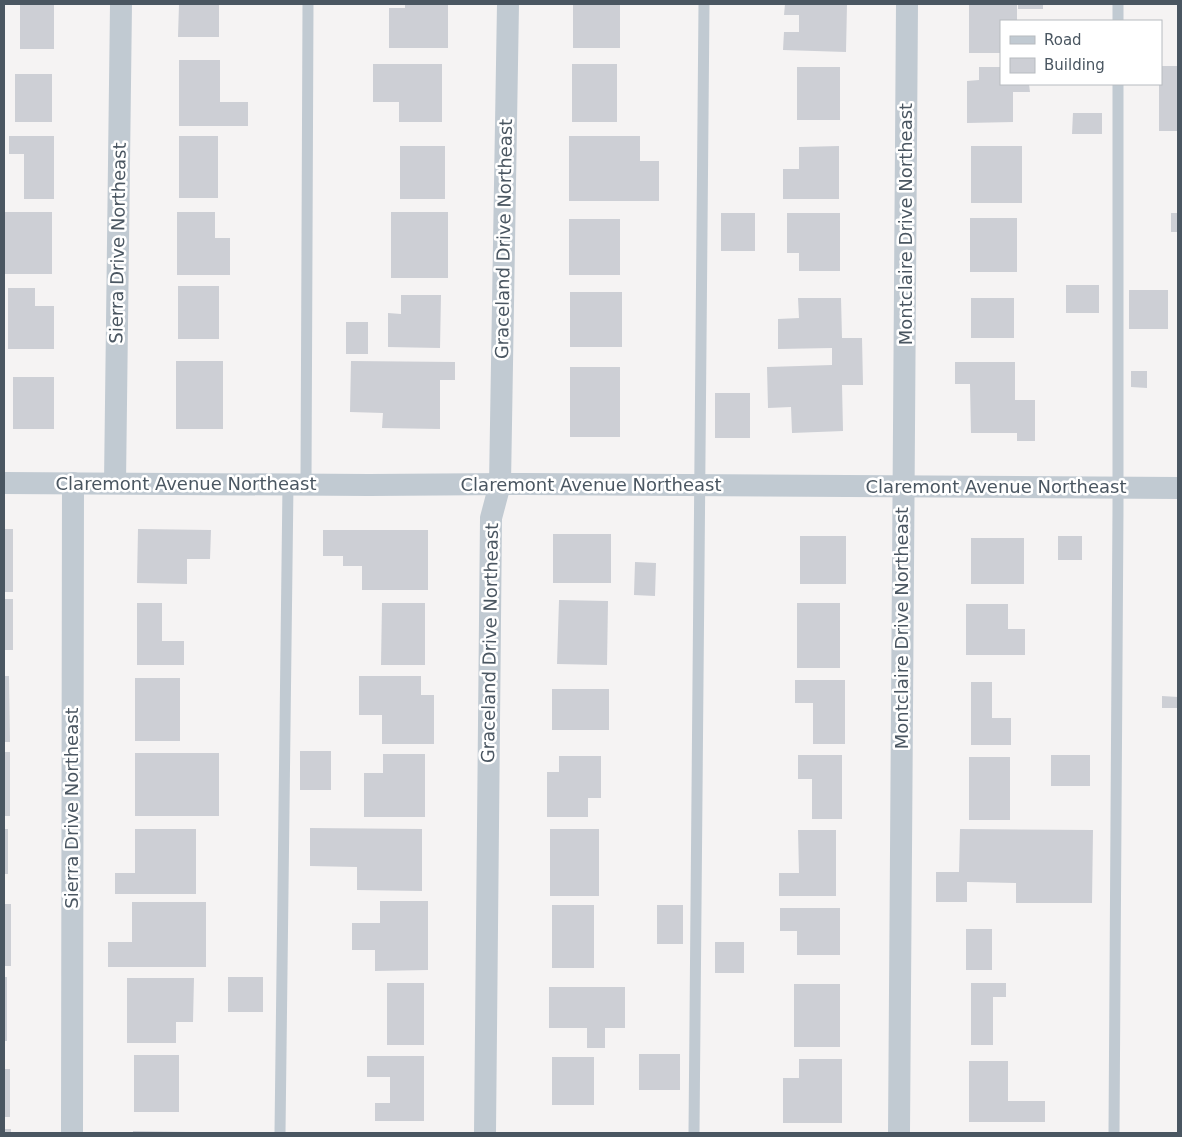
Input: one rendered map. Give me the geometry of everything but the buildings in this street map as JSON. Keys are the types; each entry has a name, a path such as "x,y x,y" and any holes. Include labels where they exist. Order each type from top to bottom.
{"street":[{"name":"Sierra Drive Northeast","path":"115,482 121,4"},
{"name":"Graceland Drive Northeast","path":"485,1133 491,518 500,484 508,4"},
{"name":"Montclaire Drive Northeast","path":"899,1133 907,4"},
{"name":"Claremont Avenue Northeast","path":"4,483 1178,488"},
{"name":"Sierra Drive Northeast","path":"72,1133 73,483"}],"lane":[{"path":"280,1133 308,4"},
{"path":"694,1133 704,4"},
{"path":"1118,4 1118,20"},
{"path":"1114,1133 1118,488 1118,85"}]}
